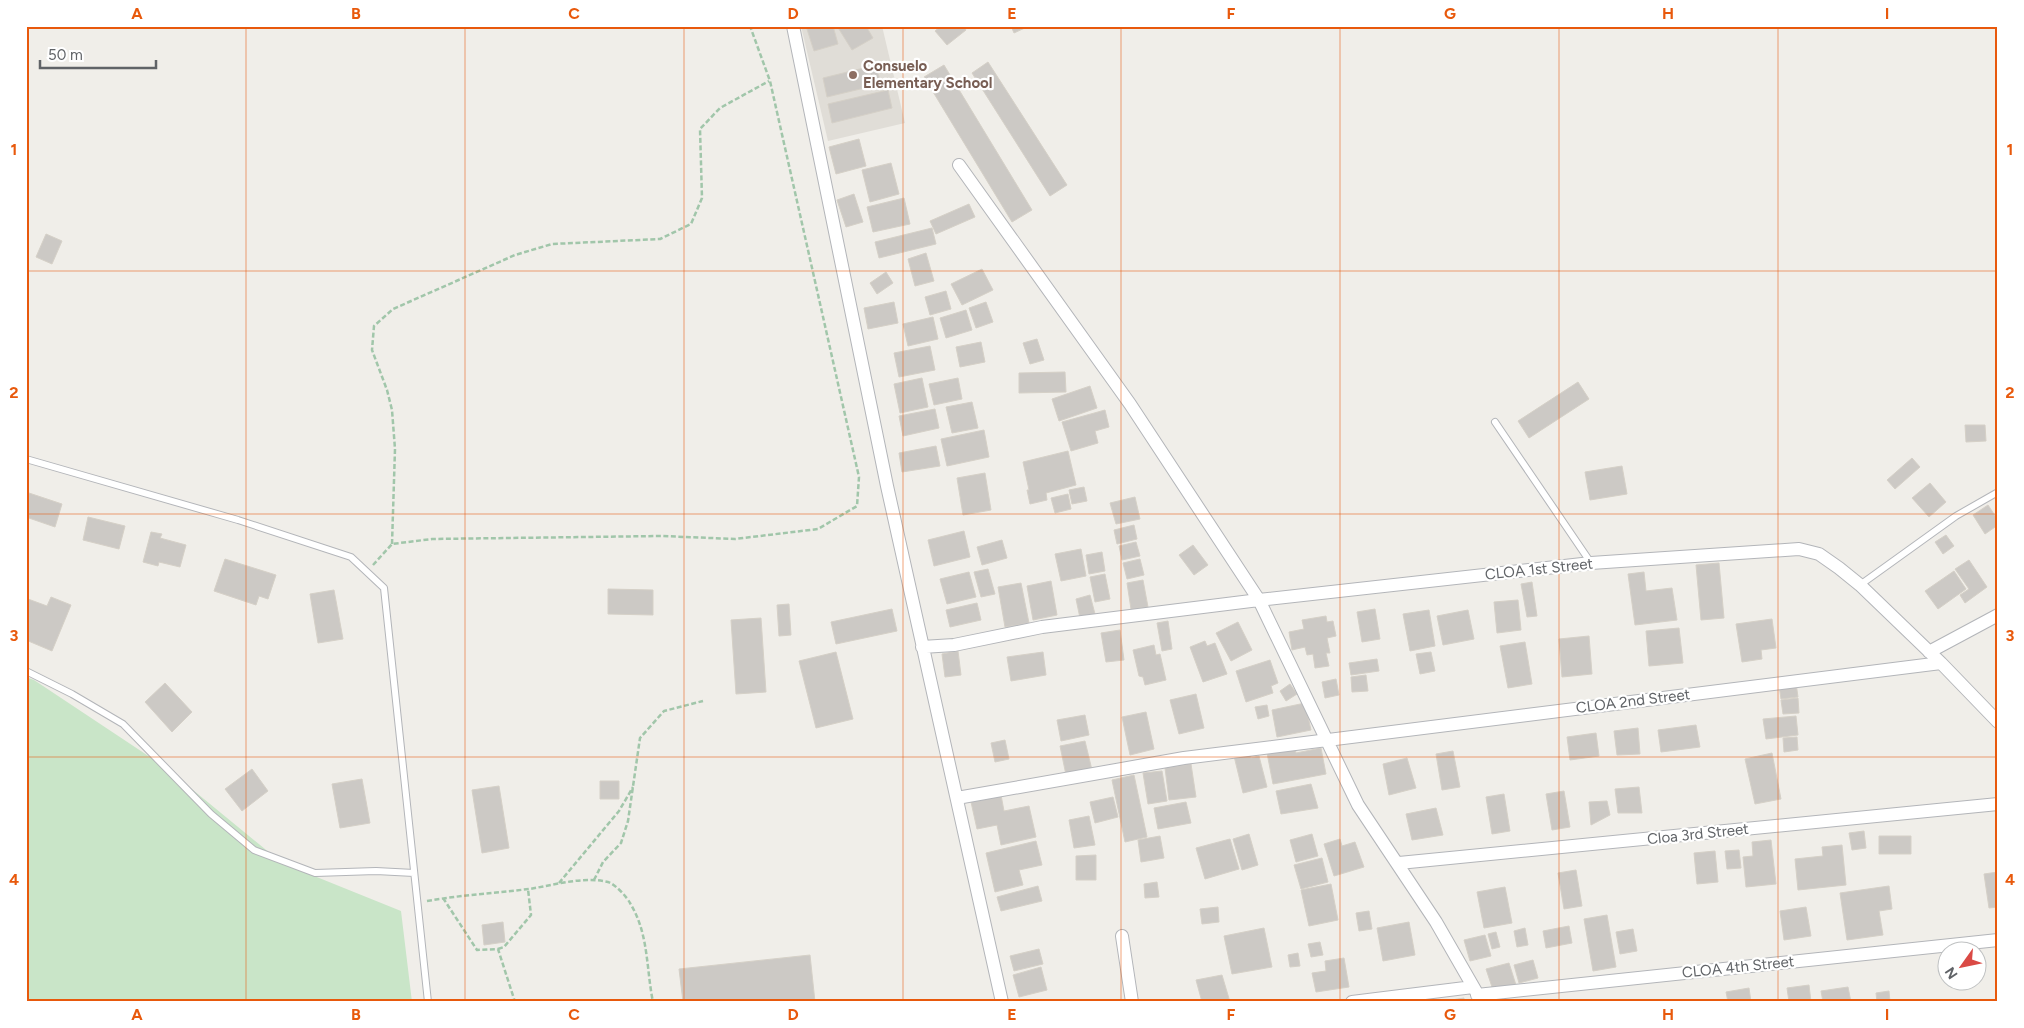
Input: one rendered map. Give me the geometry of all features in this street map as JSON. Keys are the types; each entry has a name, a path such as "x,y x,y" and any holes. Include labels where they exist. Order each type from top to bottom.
{"street":[{"path":"793,26 887,486 1002,1002"},
{"path":"959,165 1130,404 1259,600 1358,805 1399,863 1436,922 1477,995"},
{"name":"CLOA 1st Street","path":"922,647 954,645 1042,627 1591,562 1799,549 1819,554 1860,585"},
{"path":"1860,585 1941,663 1998,722"},
{"path":"1929,652 1998,616"},
{"name":"CLOA 2nd Street","path":"958,798 1155,762 1941,663"},
{"name":"Cloa 3rd Street","path":"1399,863 1998,804"},
{"path":"1122,936 1132,1002"},
{"name":"CLOA 4th Street","path":"1352,1002 1477,995 1998,940"}],"lane":[{"path":"1495,422 1591,562"},
{"path":"26,459 238,520 351,557 384,588 428,1002"},
{"path":"1860,585 1956,516 1998,492"},
{"path":"26,671 72,694 123,724 211,814 254,850 315,873 376,871 414,873"}],"path":[{"path":"366,571 392,544 432,540 662,536 735,539 818,529 857,506 859,478 770,81 750,26"},
{"path":"392,544 395,449 392,410 388,390 372,350 374,326 393,309 515,255 552,244 660,239 691,224 702,198 700,129 720,108 770,81"},
{"path":"594,880 603,862 621,843 628,821 640,738 664,711 703,701"},
{"path":"558,884 620,811 634,786"},
{"path":"418,902 588,880 610,883 630,902 645,938 653,1002"},
{"path":"443,898 477,950 498,949 504,947 531,915 528,889"},
{"path":"498,949 515,1002"}],"shaded area":[{"name":"Consuelo Elementary School","path":"801,26 882,26 905,123 828,141"}],"green space":[{"path":"26,677 34,680 165,767 282,863 401,911 412,1002 26,1002"}],"building":[{"path":"806,26 833,26 838,44 814,51"},
{"path":"837,26 866,26 873,38 852,50"},
{"path":"941,26 963,26 966,30 947,45 935,31"},
{"path":"1011,26 1027,26 1027,27 1014,33"},
{"path":"988,62 1067,185 1050,196 972,73"},
{"path":"876,65 881,84 827,97 823,78"},
{"path":"944,65 1032,210 1012,222 924,77"},
{"path":"888,90 892,108 832,123 828,104"},
{"path":"859,139 866,166 836,174 829,147"},
{"path":"891,163 899,194 870,202 862,170"},
{"path":"854,194 863,222 846,227 837,200"},
{"path":"904,198 910,224 873,232 867,207"},
{"path":"969,204 975,217 936,234 930,221"},
{"path":"932,228 936,244 879,258 875,242"},
{"path":"46,234 62,241 52,264 36,257"},
{"path":"926,253 934,281 915,286 908,259"},
{"path":"982,269 993,290 962,305 951,284"},
{"path":"886,272 893,283 877,294 870,283"},
{"path":"946,291 951,309 930,315 925,297"},
{"path":"894,302 898,323 868,329 864,308"},
{"path":"986,302 993,322 976,328 969,308"},
{"path":"966,310 972,330 946,338 940,318"},
{"path":"933,317 938,339 908,346 903,324"},
{"path":"1037,339 1044,360 1030,364 1023,343"},
{"path":"981,342 985,362 960,367 956,347"},
{"path":"930,346 935,370 899,377 894,353"},
{"path":"1065,372 1066,392 1019,393 1019,373"},
{"path":"922,378 928,407 900,413 894,384"},
{"path":"958,378 962,399 934,405 929,384"},
{"path":"1578,382 1589,399 1529,438 1518,421"},
{"path":"1090,386 1097,408 1059,421 1052,399"},
{"path":"972,402 978,428 952,433 946,407"},
{"path":"935,409 939,428 903,436 899,416"},
{"path":"1105,410 1109,427 1095,431 1098,443 1071,451 1062,422"},
{"path":"1965,425 1985,425 1986,441 1966,442"},
{"path":"984,430 989,457 947,466 941,439"},
{"path":"936,446 940,466 902,472 899,453"},
{"path":"1068,451 1076,485 1046,493 1047,500 1030,504 1023,462"},
{"path":"1912,458 1920,467 1895,489 1887,480"},
{"path":"1622,466 1627,494 1590,500 1585,472"},
{"path":"985,473 991,510 963,515 957,478"},
{"path":"1930,483 1946,502 1929,517 1912,498"},
{"path":"1084,487 1087,501 1072,504 1069,490"},
{"path":"26,492 62,504 55,527 26,517"},
{"path":"1068,494 1071,509 1055,513 1051,498"},
{"path":"1135,497 1140,519 1116,524 1110,503"},
{"path":"1988,505 1998,520 1998,525 1985,534 1973,515"},
{"path":"88,517 125,526 119,549 83,540"},
{"path":"1134,525 1137,539 1117,544 1114,530"},
{"path":"964,531 970,557 934,566 928,540"},
{"path":"151,532 162,534 160,538 186,545 180,567 159,562 158,566 143,562"},
{"path":"1946,535 1954,546 1943,554 1935,542"},
{"path":"1002,540 1007,558 982,565 977,547"},
{"path":"1136,542 1140,556 1122,560 1119,546"},
{"path":"1193,545 1208,565 1194,575 1179,555"},
{"path":"1081,549 1086,576 1061,581 1055,554"},
{"path":"1102,552 1105,571 1089,574 1086,555"},
{"path":"225,559 276,575 268,599 259,596 256,605 214,591"},
{"path":"1140,559 1144,575 1127,579 1123,563"},
{"path":"1969,560 1987,587 1965,603 1960,595 1969,589 1955,569"},
{"path":"1719,563 1724,618 1701,620 1696,565"},
{"path":"988,569 995,594 981,597 974,572"},
{"path":"1954,571 1966,589 1938,609 1925,591"},
{"path":"969,572 976,597 947,604 940,579"},
{"path":"1644,572 1646,591 1672,588 1677,620 1635,625 1628,574"},
{"path":"1105,574 1110,599 1095,602 1090,577"},
{"path":"1143,580 1148,607 1131,609 1127,583"},
{"path":"1051,581 1057,615 1033,620 1027,586"},
{"path":"1532,582 1537,616 1527,617 1521,584"},
{"path":"1021,583 1029,623 1005,627 998,587"},
{"path":"608,589 653,590 653,615 608,614"},
{"path":"334,590 343,639 318,643 310,594"},
{"path":"1090,595 1095,614 1080,618 1076,599"},
{"path":"51,597 71,605 52,651 26,640 26,604 28,599 47,606"},
{"path":"1518,600 1521,630 1497,633 1494,602"},
{"path":"977,603 981,620 950,627 946,610"},
{"path":"789,604 791,635 779,636 777,605"},
{"path":"892,609 897,631 836,644 831,622"},
{"path":"1375,609 1380,639 1362,642 1357,612"},
{"path":"1429,610 1435,646 1410,651 1403,614"},
{"path":"1468,610 1474,639 1443,645 1437,616"},
{"path":"1326,616 1327,622 1333,621 1336,636 1327,638 1330,653 1326,653 1329,666 1315,668 1313,654 1307,655 1305,647 1292,650 1289,632 1304,629 1302,620"},
{"path":"761,618 766,692 736,694 731,620"},
{"path":"1772,619 1776,648 1761,650 1762,659 1742,662 1736,624"},
{"path":"1168,621 1172,649 1162,651 1157,623"},
{"path":"1238,622 1252,650 1231,661 1216,633"},
{"path":"1679,628 1683,663 1649,666 1646,631"},
{"path":"1120,630 1124,660 1106,662 1101,633"},
{"path":"1589,636 1592,674 1562,677 1559,639"},
{"path":"1205,641 1207,646 1215,643 1227,674 1203,682 1190,647"},
{"path":"1525,642 1532,684 1508,688 1500,646"},
{"path":"1154,645 1156,655 1160,654 1166,680 1145,685 1143,677 1139,676 1133,650"},
{"path":"958,651 961,675 945,677 942,654"},
{"path":"836,652 853,719 816,728 799,661"},
{"path":"1043,652 1046,675 1011,681 1007,657"},
{"path":"1431,652 1435,671 1420,674 1416,654"},
{"path":"1377,659 1379,671 1351,675 1349,663"},
{"path":"1270,660 1278,683 1271,686 1273,693 1246,702 1236,671"},
{"path":"1366,675 1368,691 1352,692 1351,677"},
{"path":"1336,679 1339,695 1325,698 1322,682"},
{"path":"165,683 192,712 172,732 145,702"},
{"path":"1796,683 1798,697 1781,699 1779,685"},
{"path":"1290,684 1297,694 1286,701 1280,691"},
{"path":"1196,694 1204,728 1179,734 1170,700"},
{"path":"1798,698 1799,713 1783,714 1781,700"},
{"path":"1305,703 1311,730 1277,737 1272,710"},
{"path":"1267,705 1269,716 1258,719 1255,707"},
{"path":"1146,712 1154,749 1130,755 1122,717"},
{"path":"1085,715 1089,735 1061,741 1057,720"},
{"path":"1796,716 1798,735 1766,739 1763,719"},
{"path":"1696,725 1700,747 1661,752 1658,730"},
{"path":"1638,728 1640,754 1617,755 1614,731"},
{"path":"1596,733 1599,756 1570,760 1567,737"},
{"path":"1797,737 1798,750 1784,752 1783,738"},
{"path":"1005,740 1009,759 995,762 991,743"},
{"path":"1085,741 1092,770 1066,775 1060,746"},
{"path":"1295,748 1296,753 1321,748 1326,774 1273,784 1267,753"},
{"path":"1453,751 1460,787 1442,790 1436,754"},
{"path":"1249,752 1251,758 1259,756 1267,787 1243,793 1234,756"},
{"path":"1772,753 1781,799 1755,804 1745,759"},
{"path":"1407,758 1416,788 1389,795 1383,764"},
{"path":"1191,764 1196,797 1169,800 1165,768"},
{"path":"252,769 268,791 242,811 225,789"},
{"path":"1162,771 1167,801 1148,804 1143,773"},
{"path":"1134,775 1147,837 1125,842 1112,780"},
{"path":"362,779 370,823 340,828 332,784"},
{"path":"600,781 619,781 619,799 600,799"},
{"path":"1311,784 1318,808 1281,814 1276,791"},
{"path":"499,786 509,848 482,853 472,790"},
{"path":"1639,787 1642,813 1618,813 1615,789"},
{"path":"1564,791 1570,827 1552,830 1546,794"},
{"path":"1504,794 1510,831 1492,834 1486,797"},
{"path":"1001,795 1004,811 1029,806 1036,837 1001,845 997,825 977,829 971,802"},
{"path":"1113,797 1118,817 1095,823 1090,802"},
{"path":"1607,801 1610,815 1591,825 1589,802"},
{"path":"1186,802 1191,823 1158,829 1154,808"},
{"path":"1436,808 1443,835 1412,840 1406,814"},
{"path":"1089,816 1095,845 1074,848 1069,820"},
{"path":"1864,831 1866,848 1852,850 1849,833"},
{"path":"1249,834 1258,865 1242,870 1233,839"},
{"path":"1312,834 1318,856 1296,862 1290,840"},
{"path":"1160,836 1164,858 1141,862 1138,840"},
{"path":"1879,836 1911,836 1911,854 1879,854"},
{"path":"1230,839 1239,869 1205,879 1196,848"},
{"path":"1340,839 1342,846 1355,842 1364,867 1334,876 1324,844"},
{"path":"1771,840 1776,884 1746,887 1743,857 1753,856 1752,842"},
{"path":"1036,841 1042,865 1019,870 1023,885 995,892 986,853"},
{"path":"1842,845 1846,885 1798,890 1795,859 1823,856 1822,847"},
{"path":"1739,850 1741,868 1727,869 1725,851"},
{"path":"1715,851 1718,882 1697,884 1694,853"},
{"path":"1096,855 1096,880 1076,880 1076,856"},
{"path":"1322,858 1328,882 1301,889 1294,865"},
{"path":"1576,870 1582,906 1564,909 1558,873"},
{"path":"1998,872 1998,907 1989,908 1984,874"},
{"path":"1157,882 1159,897 1145,898 1144,884"},
{"path":"1331,884 1338,920 1309,926 1301,890"},
{"path":"1038,886 1042,901 1001,911 997,897"},
{"path":"1889,886 1892,909 1879,911 1883,935 1847,940 1840,893"},
{"path":"1505,887 1512,923 1484,928 1477,892"},
{"path":"1218,907 1219,922 1202,924 1200,909"},
{"path":"1806,907 1811,936 1784,940 1780,911"},
{"path":"1369,911 1372,929 1359,931 1356,913"},
{"path":"1607,915 1616,967 1593,971 1584,919"},
{"path":"503,922 505,942 484,945 482,925"},
{"path":"1409,922 1415,955 1383,961 1377,928"},
{"path":"1569,926 1572,943 1546,948 1543,931"},
{"path":"1264,928 1272,967 1232,974 1224,936"},
{"path":"1525,928 1528,945 1517,947 1514,931"},
{"path":"1633,929 1637,951 1620,954 1616,932"},
{"path":"1496,932 1500,947 1492,949 1488,934"},
{"path":"1485,935 1491,956 1470,961 1464,940"},
{"path":"1320,942 1323,955 1311,957 1308,944"},
{"path":"1039,949 1043,964 1014,971 1010,956"},
{"path":"1298,953 1300,966 1290,967 1288,955"},
{"path":"810,955 815,1002 683,1002 679,969"},
{"path":"1344,958 1349,987 1316,992 1312,973 1326,971 1325,961"},
{"path":"1533,960 1538,978 1519,983 1514,965"},
{"path":"1509,963 1516,985 1493,990 1486,969"},
{"path":"1041,967 1047,990 1019,997 1013,975"},
{"path":"1222,975 1230,1002 1202,1002 1196,980"},
{"path":"1809,985 1811,1002 1789,1002 1787,988"},
{"path":"1848,987 1851,1002 1823,1002 1821,991"},
{"path":"1749,988 1751,1002 1728,1002 1726,992"},
{"path":"1889,991 1890,1002 1877,1002 1876,993"},
{"path":"1464,998 1464,1002 1439,1002"}],"place":[{"name":"Consuelo Elementary School","path":"853,75"}]}
